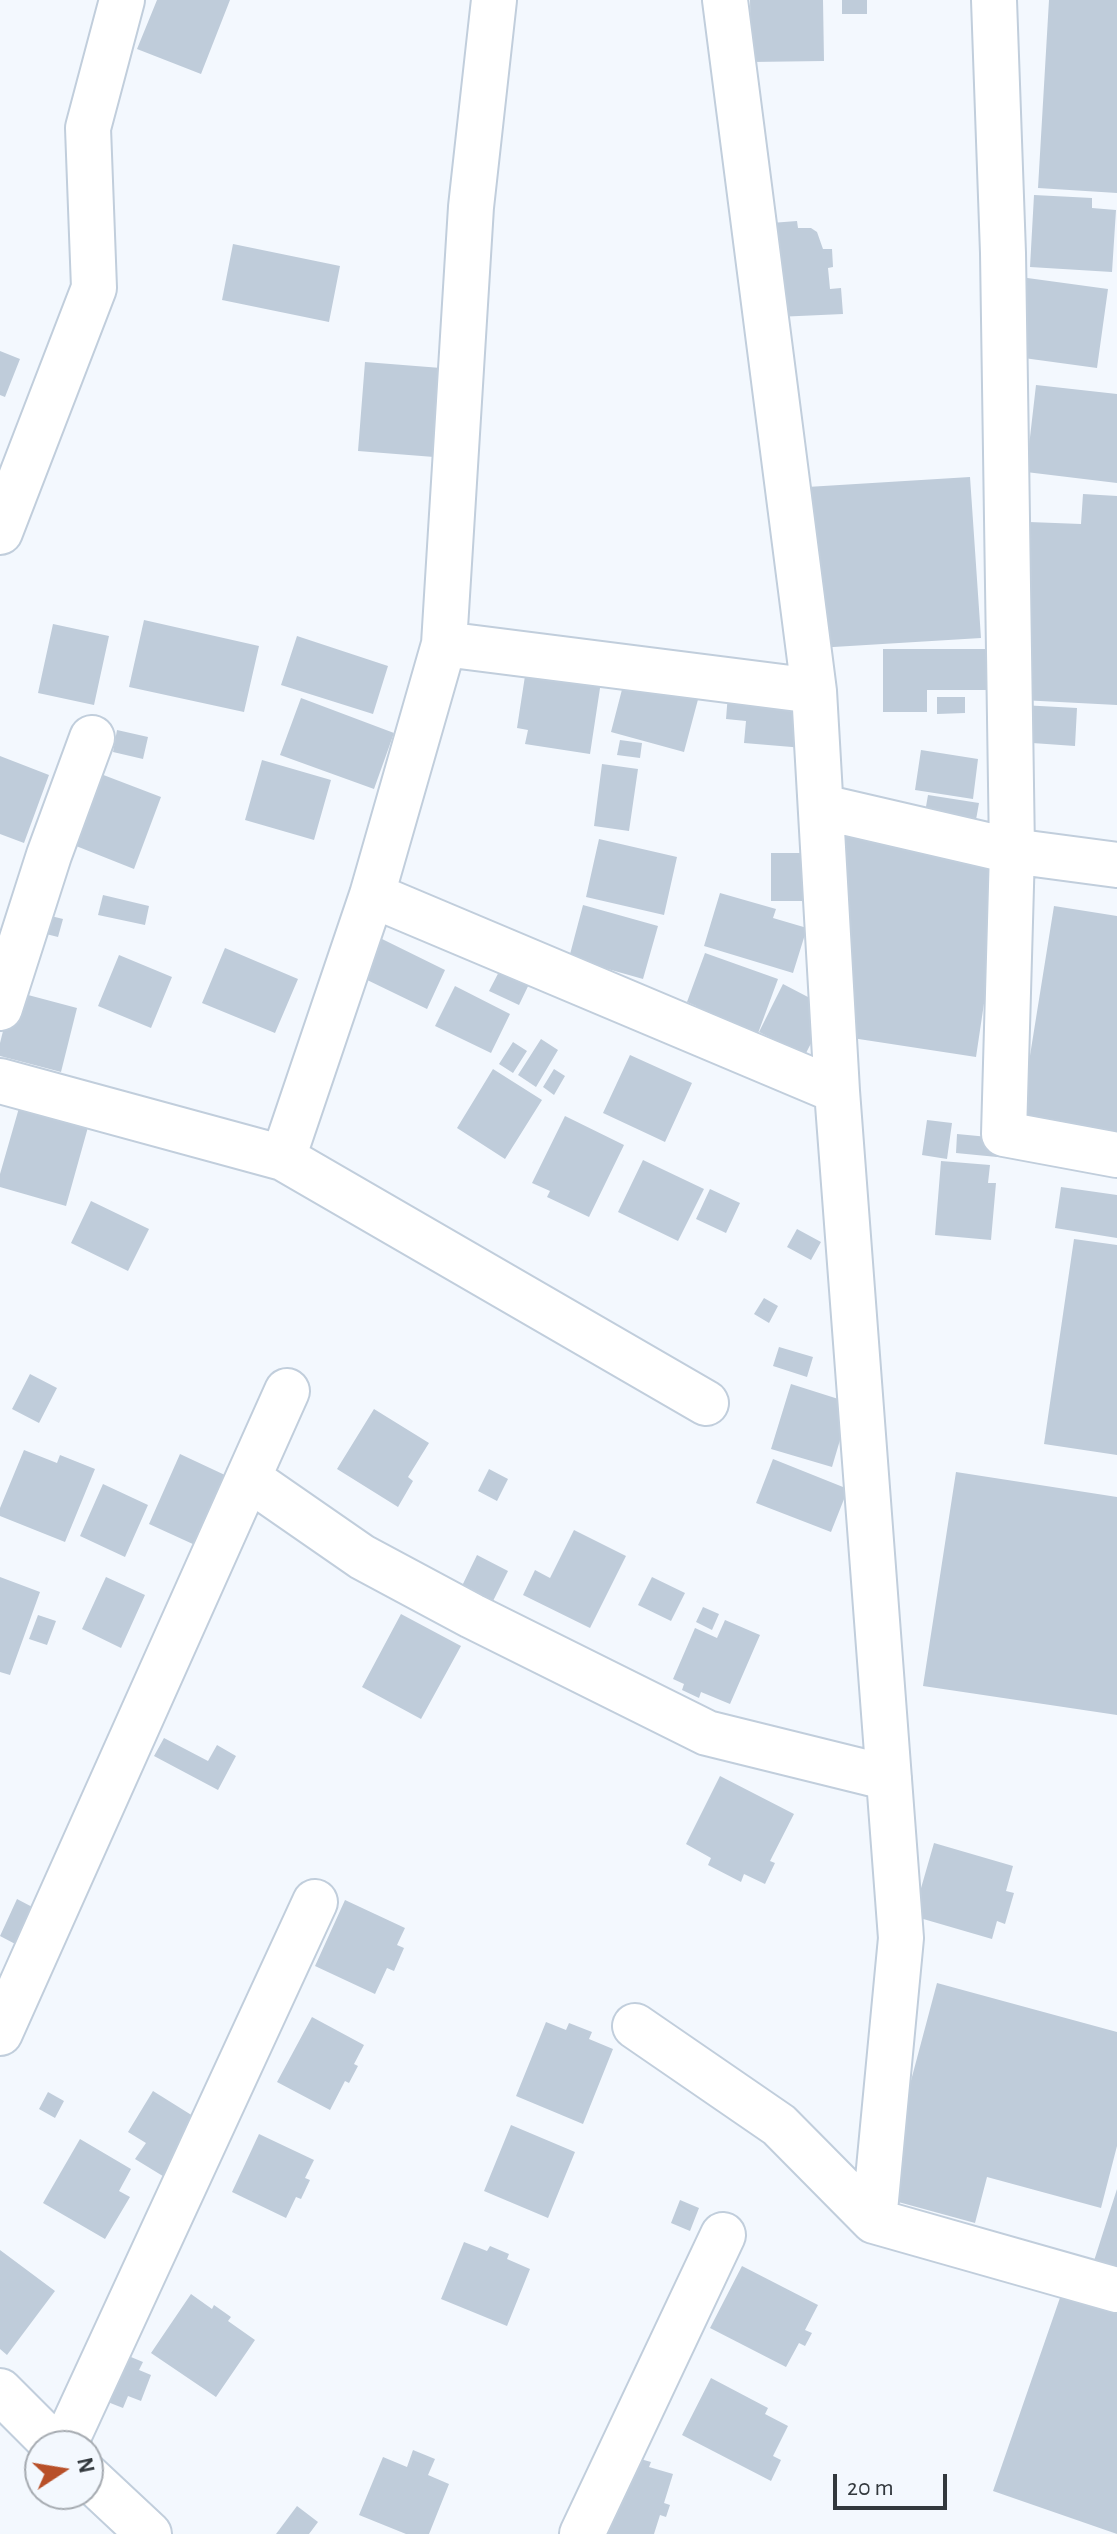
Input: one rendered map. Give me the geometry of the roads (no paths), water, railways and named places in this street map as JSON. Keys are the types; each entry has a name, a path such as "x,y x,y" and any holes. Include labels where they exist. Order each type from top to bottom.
{"street":[{"path":"0,532 94,288 88,128 122,0"},
{"path":"283,1158 372,895 444,644 471,207 494,0"},
{"path":"725,0 814,691 837,1091 901,1938 874,2221"},
{"path":"994,0 1003,269 1012,851 1004,1134 1117,1155"},
{"path":"444,644 814,691"},
{"path":"0,1008 49,855 92,738"},
{"path":"822,807 1012,851 1117,865"},
{"path":"372,895 837,1091"},
{"path":"0,1081 283,1158 706,1403"},
{"path":"0,2033 287,1391"},
{"path":"248,1478 362,1557 472,1616 707,1733 889,1778"},
{"path":"71,2430 315,1902"},
{"path":"635,2026 779,2125 874,2221 1117,2290"},
{"path":"582,2534 723,2235"},
{"path":"0,2391 39,2430"},
{"path":"104,2492 149,2534"}]}
